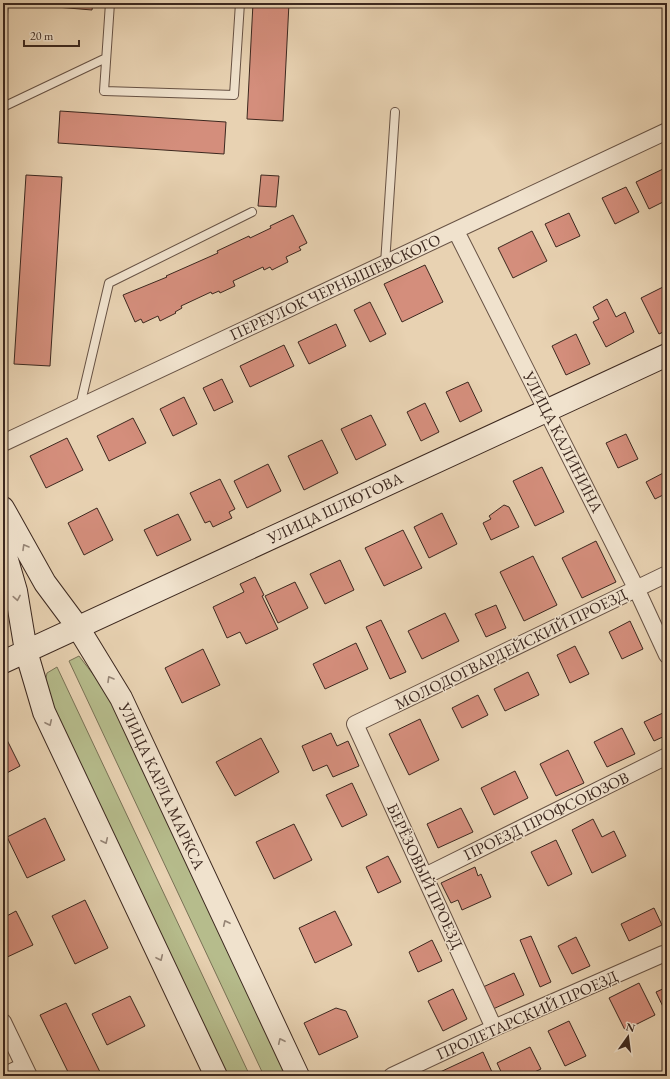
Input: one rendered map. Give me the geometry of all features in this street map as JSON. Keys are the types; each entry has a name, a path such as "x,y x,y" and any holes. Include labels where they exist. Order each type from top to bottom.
{"main road":[{"name":"УЛИЦА ШЛЮТОВА","path":"3,662 26,650 667,355"},
{"name":"УЛИЦА КАРЛА МАРКСА","path":"3,508 46,583 78,626 121,698 298,1076"},
{"path":"3,546 16,591 26,650 44,712 216,1076"}],"street":[{"name":"ПЕРЕУЛОК ЧЕРНЫШЕВСКОГО","path":"3,443 667,131"},
{"name":"УЛИЦА КАЛИНИНА","path":"456,231 636,588 667,655"},
{"name":"МОЛОДОГВАРДЕЙСКИЙ ПРОЕЗД","path":"355,724 667,574"},
{"name":"БЕРЁЗОВЫЙ ПРОЕЗД","path":"355,724 494,1028"},
{"name":"ПРОЕЗД ПРОФСОЮЗОВ","path":"425,876 667,756"},
{"name":"ПРОЛЕТАРСКИЙ ПРОЕЗД","path":"392,1076 494,1028 663,954"},
{"path":"3,1022 26,1071 3,1076"}],"lane":[{"path":"110,3 104,91 234,95 240,3"},
{"path":"3,107 106,58"},
{"path":"385,264 395,112"},
{"path":"80,407 109,283 252,212"}],"green space":[{"path":"79,656 109,695 288,1076 264,1076 69,661"},
{"path":"57,667 250,1076 227,1076 46,693 45,682 47,673"}],"building":[{"path":"56,3 93,3 92,10 56,7"},
{"path":"253,3 289,3 283,121 247,119"},
{"path":"3,5 8,5 4,80 3,80"},
{"path":"60,111 226,122 224,154 58,143"},
{"path":"663,169 667,176 667,200 649,209 636,182"},
{"path":"26,175 62,177 50,366 14,364"},
{"path":"261,175 279,176 276,207 258,206"},
{"path":"626,187 639,212 615,224 602,198"},
{"path":"569,213 580,236 556,247 545,224"},
{"path":"293,215 307,243 299,247 301,250 286,257 288,262 272,270 270,267 264,270 263,267 233,281 235,286 220,293 219,291 212,294 211,292 181,306 182,308 175,312 176,313 160,321 158,316 143,323 141,319 135,322 123,295 167,277 166,276 218,253 217,251 249,236 250,238"},
{"path":"532,231 547,261 513,278 498,248"},
{"path":"425,265 443,302 402,322 384,284"},
{"path":"667,285 667,330 659,334 641,298"},
{"path":"607,299 616,317 625,312 634,332 606,347 593,322 599,319 593,307"},
{"path":"370,302 386,334 370,342 354,310"},
{"path":"336,324 346,346 309,364 298,342"},
{"path":"576,334 590,364 566,375 552,346"},
{"path":"284,345 294,366 250,387 240,366"},
{"path":"222,379 233,402 214,411 203,388"},
{"path":"468,382 482,411 460,422 446,392"},
{"path":"184,397 197,424 173,436 160,409"},
{"path":"425,403 439,432 421,441 407,412"},
{"path":"371,415 386,445 356,460 341,429"},
{"path":"133,418 146,443 109,461 97,436"},
{"path":"626,434 638,459 618,468 606,443"},
{"path":"67,438 83,470 46,488 30,456"},
{"path":"322,440 338,473 304,490 288,456"},
{"path":"268,464 281,491 247,508 234,481"},
{"path":"542,467 564,512 535,526 513,481"},
{"path":"667,471 667,493 655,499 646,482"},
{"path":"220,479 235,509 229,512 232,518 213,527 210,521 205,523 190,493"},
{"path":"504,505 509,507 519,527 491,540 483,523 491,519 489,516"},
{"path":"97,508 113,540 84,555 68,523"},
{"path":"442,513 457,544 429,558 414,527"},
{"path":"178,514 191,540 157,556 144,530"},
{"path":"403,530 422,568 384,586 365,548"},
{"path":"596,541 616,582 582,598 562,558"},
{"path":"533,556 557,605 524,621 500,572"},
{"path":"340,560 354,590 325,604 310,574"},
{"path":"255,577 264,595 262,596 278,629 246,644 240,632 227,638 213,607 244,592 240,584"},
{"path":"295,582 308,608 278,623 265,596"},
{"path":"496,605 506,628 486,637 475,614"},
{"path":"445,613 459,641 422,659 408,631"},
{"path":"381,620 406,672 390,679 366,627"},
{"path":"630,621 643,649 622,659 609,632"},
{"path":"356,643 368,669 325,689 313,664"},
{"path":"575,646 589,674 570,683 557,655"},
{"path":"203,649 220,685 182,703 165,668"},
{"path":"528,672 539,695 505,711 494,689"},
{"path":"478,695 488,715 462,728 452,708"},
{"path":"667,711 667,735 654,741 644,722"},
{"path":"420,719 439,760 409,775 389,734"},
{"path":"622,728 635,754 607,767 594,742"},
{"path":"3,732 20,766 3,775"},
{"path":"331,733 337,746 348,741 359,766 333,777 327,765 313,771 302,746"},
{"path":"261,738 279,772 235,796 216,762"},
{"path":"568,750 584,783 556,796 540,764"},
{"path":"515,771 528,798 494,815 481,788"},
{"path":"352,783 367,815 342,827 326,795"},
{"path":"461,808 473,832 438,848 427,824"},
{"path":"45,818 65,860 27,878 7,837"},
{"path":"593,819 602,837 614,831 626,856 592,873 572,830"},
{"path":"294,824 312,860 274,879 256,842"},
{"path":"556,840 572,874 548,886 531,852"},
{"path":"388,856 401,882 378,893 366,867"},
{"path":"475,867 478,876 481,874 491,897 462,910 458,900 451,903 441,883"},
{"path":"85,900 108,948 75,964 52,916"},
{"path":"654,908 662,925 629,941 621,924"},
{"path":"16,911 33,945 3,959 3,918"},
{"path":"335,911 352,945 315,963 299,928"},
{"path":"531,936 551,982 540,987 520,940"},
{"path":"576,937 590,966 572,974 558,946"},
{"path":"432,940 442,961 418,972 409,952"},
{"path":"514,973 524,995 493,1009 483,987"},
{"path":"639,983 655,1015 625,1030 609,998"},
{"path":"667,987 667,1015 656,992"},
{"path":"453,989 467,1019 443,1031 428,1001"},
{"path":"130,996 145,1026 107,1045 92,1014"},
{"path":"66,1003 102,1076 70,1076 40,1015"},
{"path":"336,1008 346,1011 358,1037 319,1055 304,1023"},
{"path":"569,1021 586,1056 565,1066 548,1031"},
{"path":"530,1047 541,1069 526,1076 503,1076 497,1063"},
{"path":"483,1052 492,1072 483,1076 440,1076 438,1073"}]}
